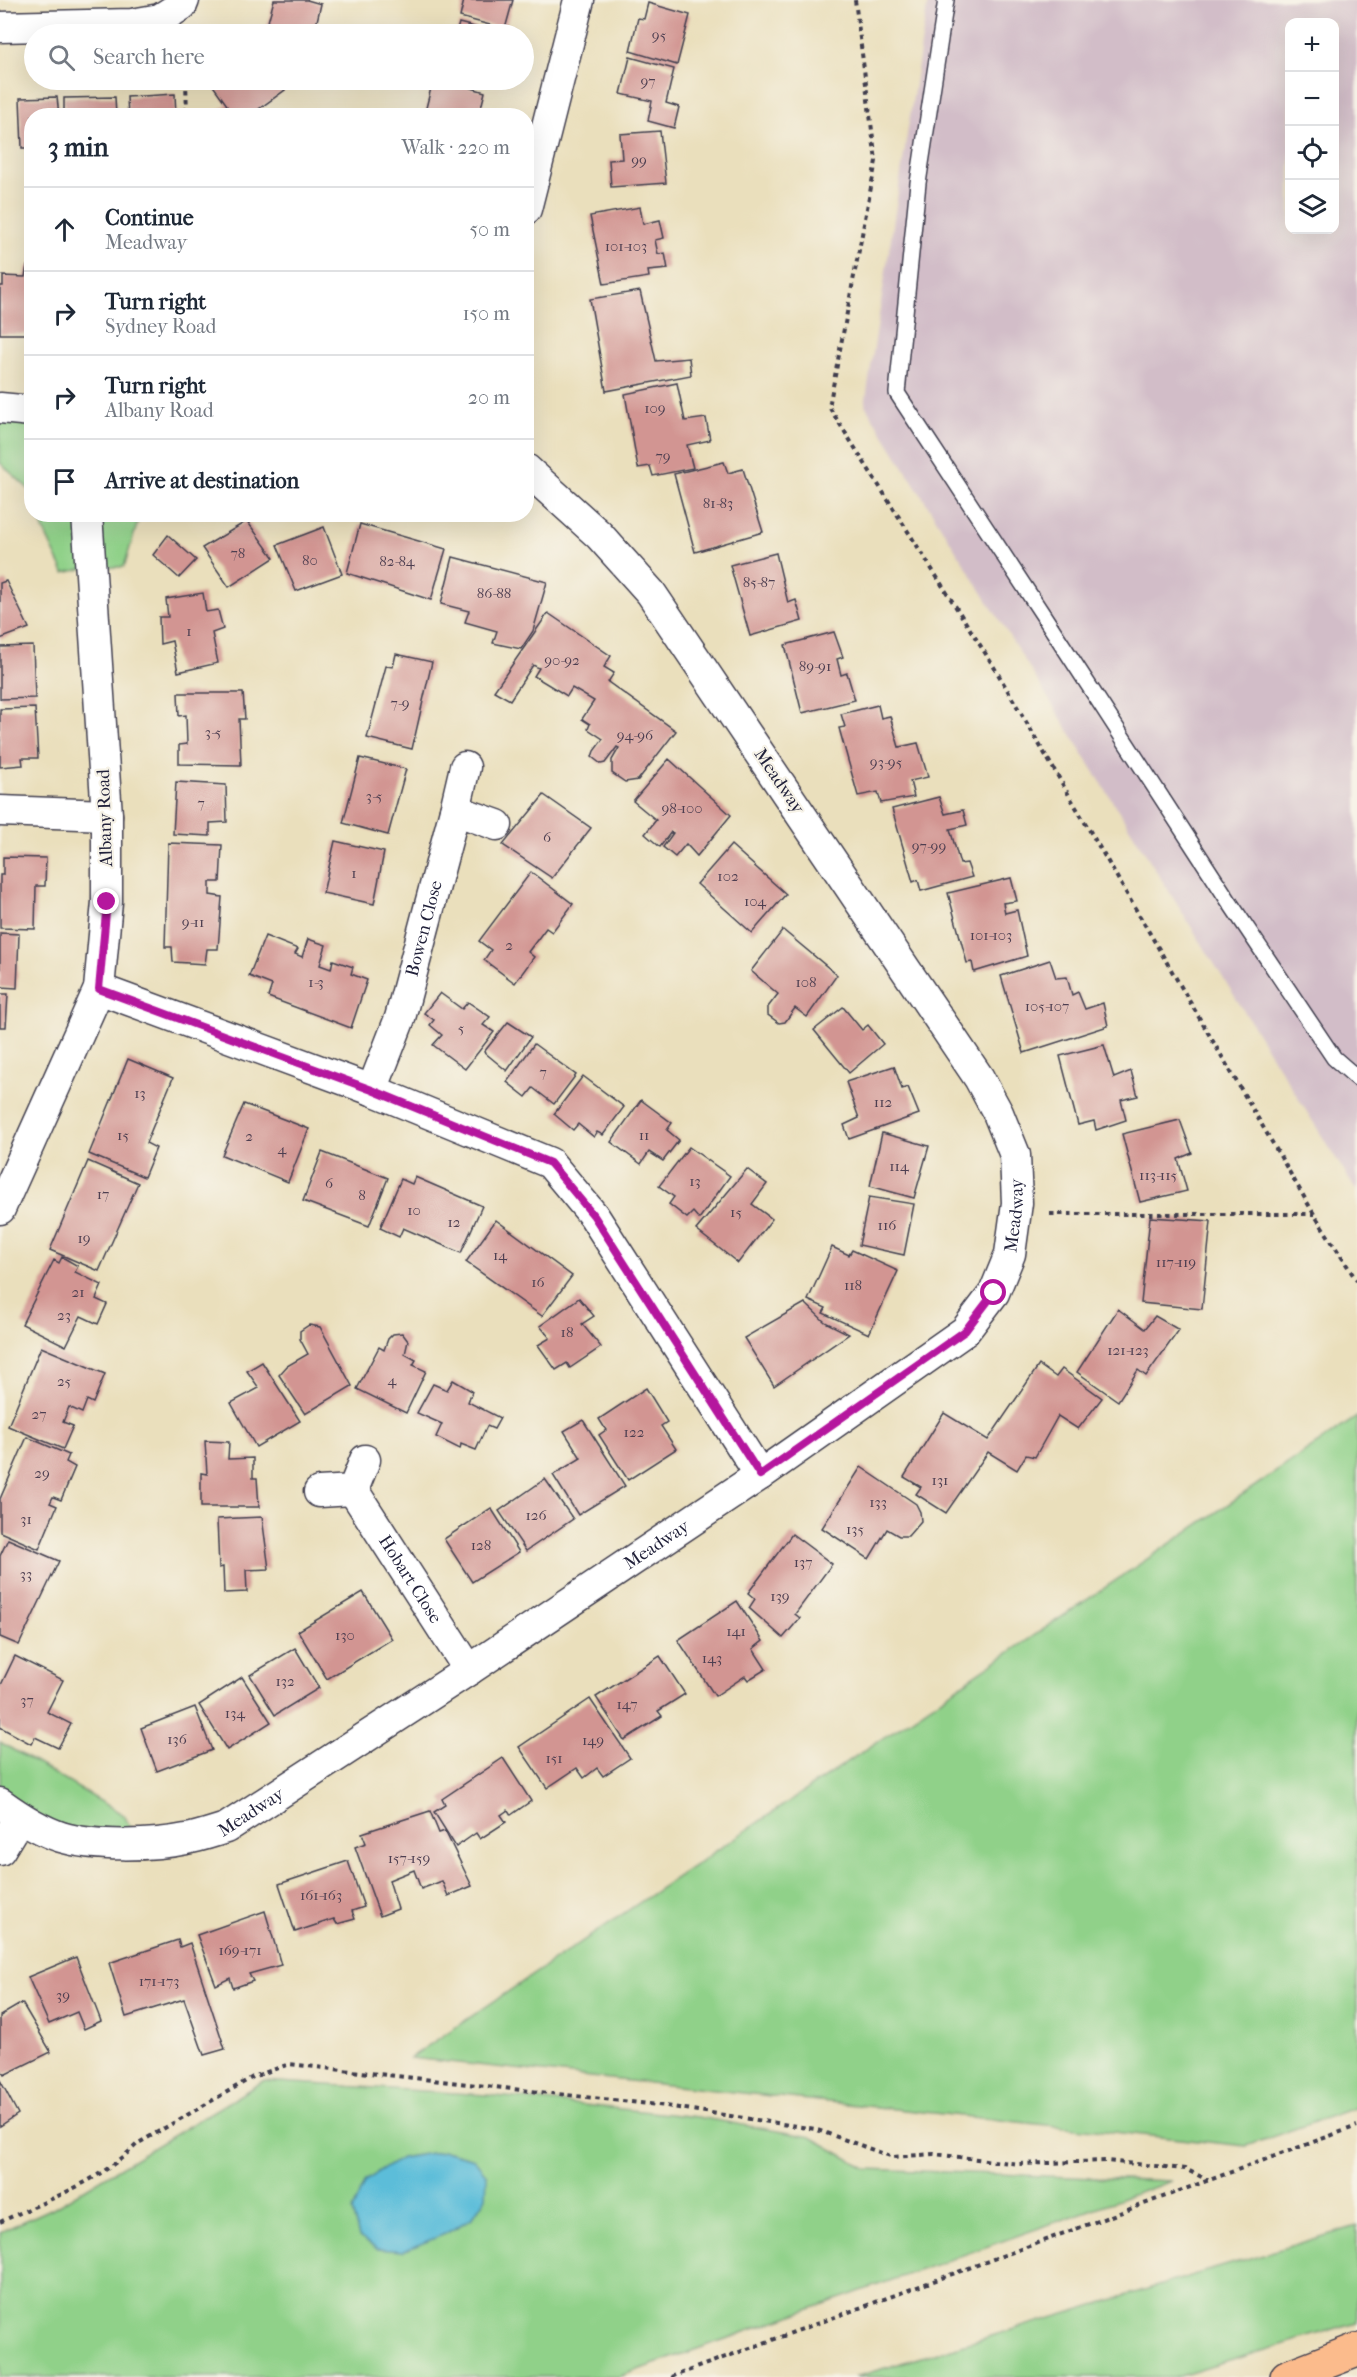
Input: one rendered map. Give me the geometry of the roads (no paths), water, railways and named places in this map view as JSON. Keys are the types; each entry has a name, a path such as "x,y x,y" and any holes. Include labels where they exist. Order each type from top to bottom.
{"highway":[{"path":"1287,2377 1357,2350"}],"street":[{"path":"132,24 160,19 182,4 184,0"},
{"path":"534,177 579,0"},
{"path":"0,27 24,26"},
{"path":"0,408 24,410"},
{"name":"Meadway","path":"10,1810 61,1837 94,1843 185,1840 226,1828 469,1670 760,1475 965,1331 994,1293 1010,1254 1017,1203 1015,1155 998,1113 979,1077 651,593 599,535 534,476"},
{"name":"Albany Road","path":"0,1209 99,989 107,902 107,815 88,522"},
{"name":"Bowen Close","path":"372,1090 400,1018 465,767"},
{"path":"455,810 497,825"},
{"path":"0,811 107,815"},
{"path":"99,989 372,1090 550,1163 594,1216 760,1475"},
{"path":"319,1492 353,1490 365,1460"},
{"name":"Hobart Close","path":"353,1490 469,1670"},
{"path":"0,1850 10,1810"}],"lane":[{"path":"946,0 918,183 897,393 1275,971 1334,1058 1357,1078"}],"water":[{"path":"444,2151 474,2159 487,2175 486,2197 472,2218 445,2234 403,2251 377,2249 359,2237 352,2211 365,2181 401,2158"}]}
